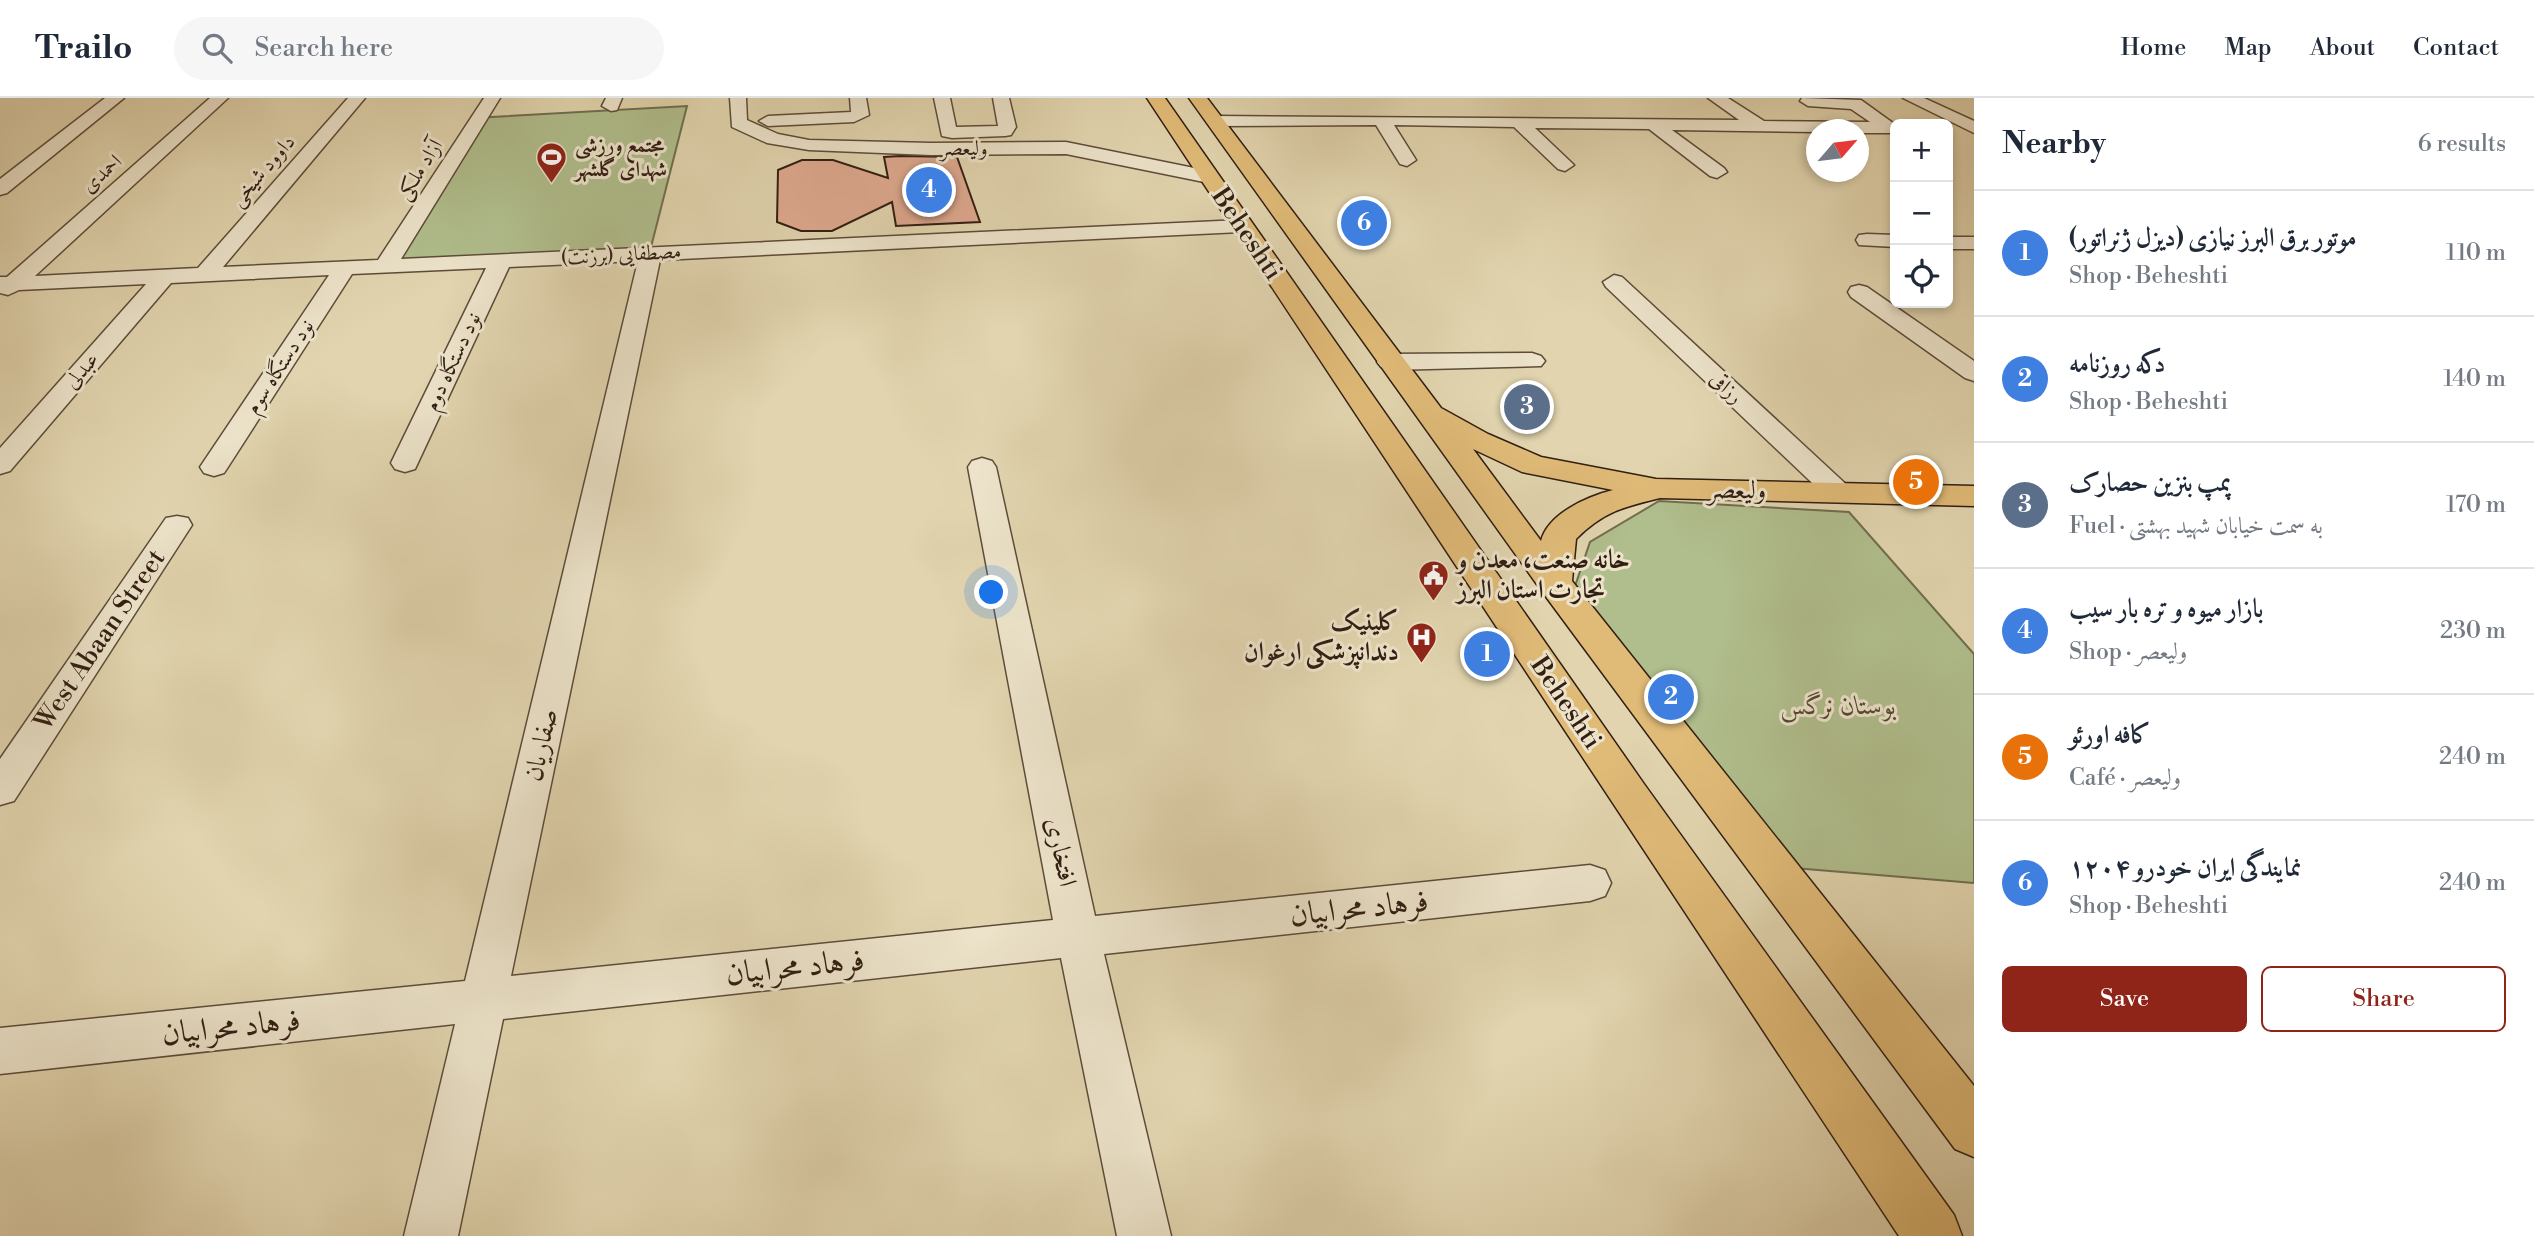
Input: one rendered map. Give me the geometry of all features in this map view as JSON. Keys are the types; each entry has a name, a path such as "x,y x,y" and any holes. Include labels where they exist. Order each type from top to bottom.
{"main road":[{"name":"Beheshti","path":"1156,98 1933,1236"},
{"name":"Beheshti","path":"1206,110 1423,408 1554,582 1974,1130"},
{"path":"1423,408 1477,440 1533,465 1660,488"},
{"name":"ولیعصر","path":"1554,582 1559,536 1580,516 1603,502 1660,488 1974,496"}],"street":[{"path":"0,188 116,98"},
{"name":"احمدی","path":"5,287 220,98"},
{"name":"داوود شیخی","path":"205,274 357,98"},
{"name":"آزاد ملکی","path":"386,265 492,98"},
{"path":"768,121 854,117 860,115 858,98"},
{"path":"942,98 948,132 952,133 1005,131 1007,127 1001,98"},
{"path":"1716,98 1760,126"},
{"path":"1911,98 1974,129"},
{"name":"ولیعصر","path":"738,101 738,123 757,133 790,143 871,148 1066,148 1209,177"},
{"path":"1808,101 1855,104 1890,127"},
{"path":"1206,110 1382,120 1890,128"},
{"path":"1382,120 1407,160"},
{"path":"1519,122 1565,165"},
{"path":"1653,124 1717,172"},
{"path":"1953,129 1974,129"},
{"path":"12,153 48,151"},
{"name":"مصطفایی (برزنت)","path":"5,287 386,265 1241,226"},
{"path":"1867,240 1890,241"},
{"path":"1953,243 1974,243"},
{"name":"صفاریان","path":"431,1236 650,254"},
{"name":"نود دستگاه دوم","path":"405,463 501,260"},
{"name":"نود دستگاه سوم","path":"214,467 346,267"},
{"name":"عبدلی","path":"0,465 164,276"},
{"name":"رزاقی","path":"1614,282 1839,493"},
{"path":"1859,292 1974,373"},
{"path":"1390,362 1532,362"},
{"name":"افتخاری","path":"982,467 1078,937 1144,1236"},
{"name":"West Abaan Street","path":"0,790 177,525"},
{"name":"فرهاد محرابیان","path":"0,1051 1590,883"}],"green space":[{"name":"مجتمع ورزشی شهدای گلشهر","path":"687,106 650,251 394,263 473,118"},
{"name":"بوستان نرگس","path":"1659,501 1849,512 1974,654 1974,883 1794,868 1574,589 1590,542"}],"building":[{"path":"884,157 957,157 980,222 896,226 892,202 832,231 801,231 777,222 778,170 802,160 833,160 888,178"}],"place":[{"name":"مجتمع ورزشی شهدای گلشهر","path":"552,185"},
{"name":"بازار میوه و تره بار سیب","path":"929,190"},
{"name":"۱۲۰۴ نمایندگی ایران خودرو","path":"1364,223"},
{"name":"پمپ بنزین حصارک","path":"1527,407"},
{"name":"کافه اورئو","path":"1916,482"},
{"name":"خانه صنعت، معدن و تجارت استان البرز","path":"1434,602"},
{"name":"موتور برق البرز نیازی (دیزل ژنراتور)","path":"1487,654"},
{"name":"کلینیک دندانپزشکی ارغوان","path":"1422,664"},
{"name":"دکه روزنامه","path":"1671,697"}]}
